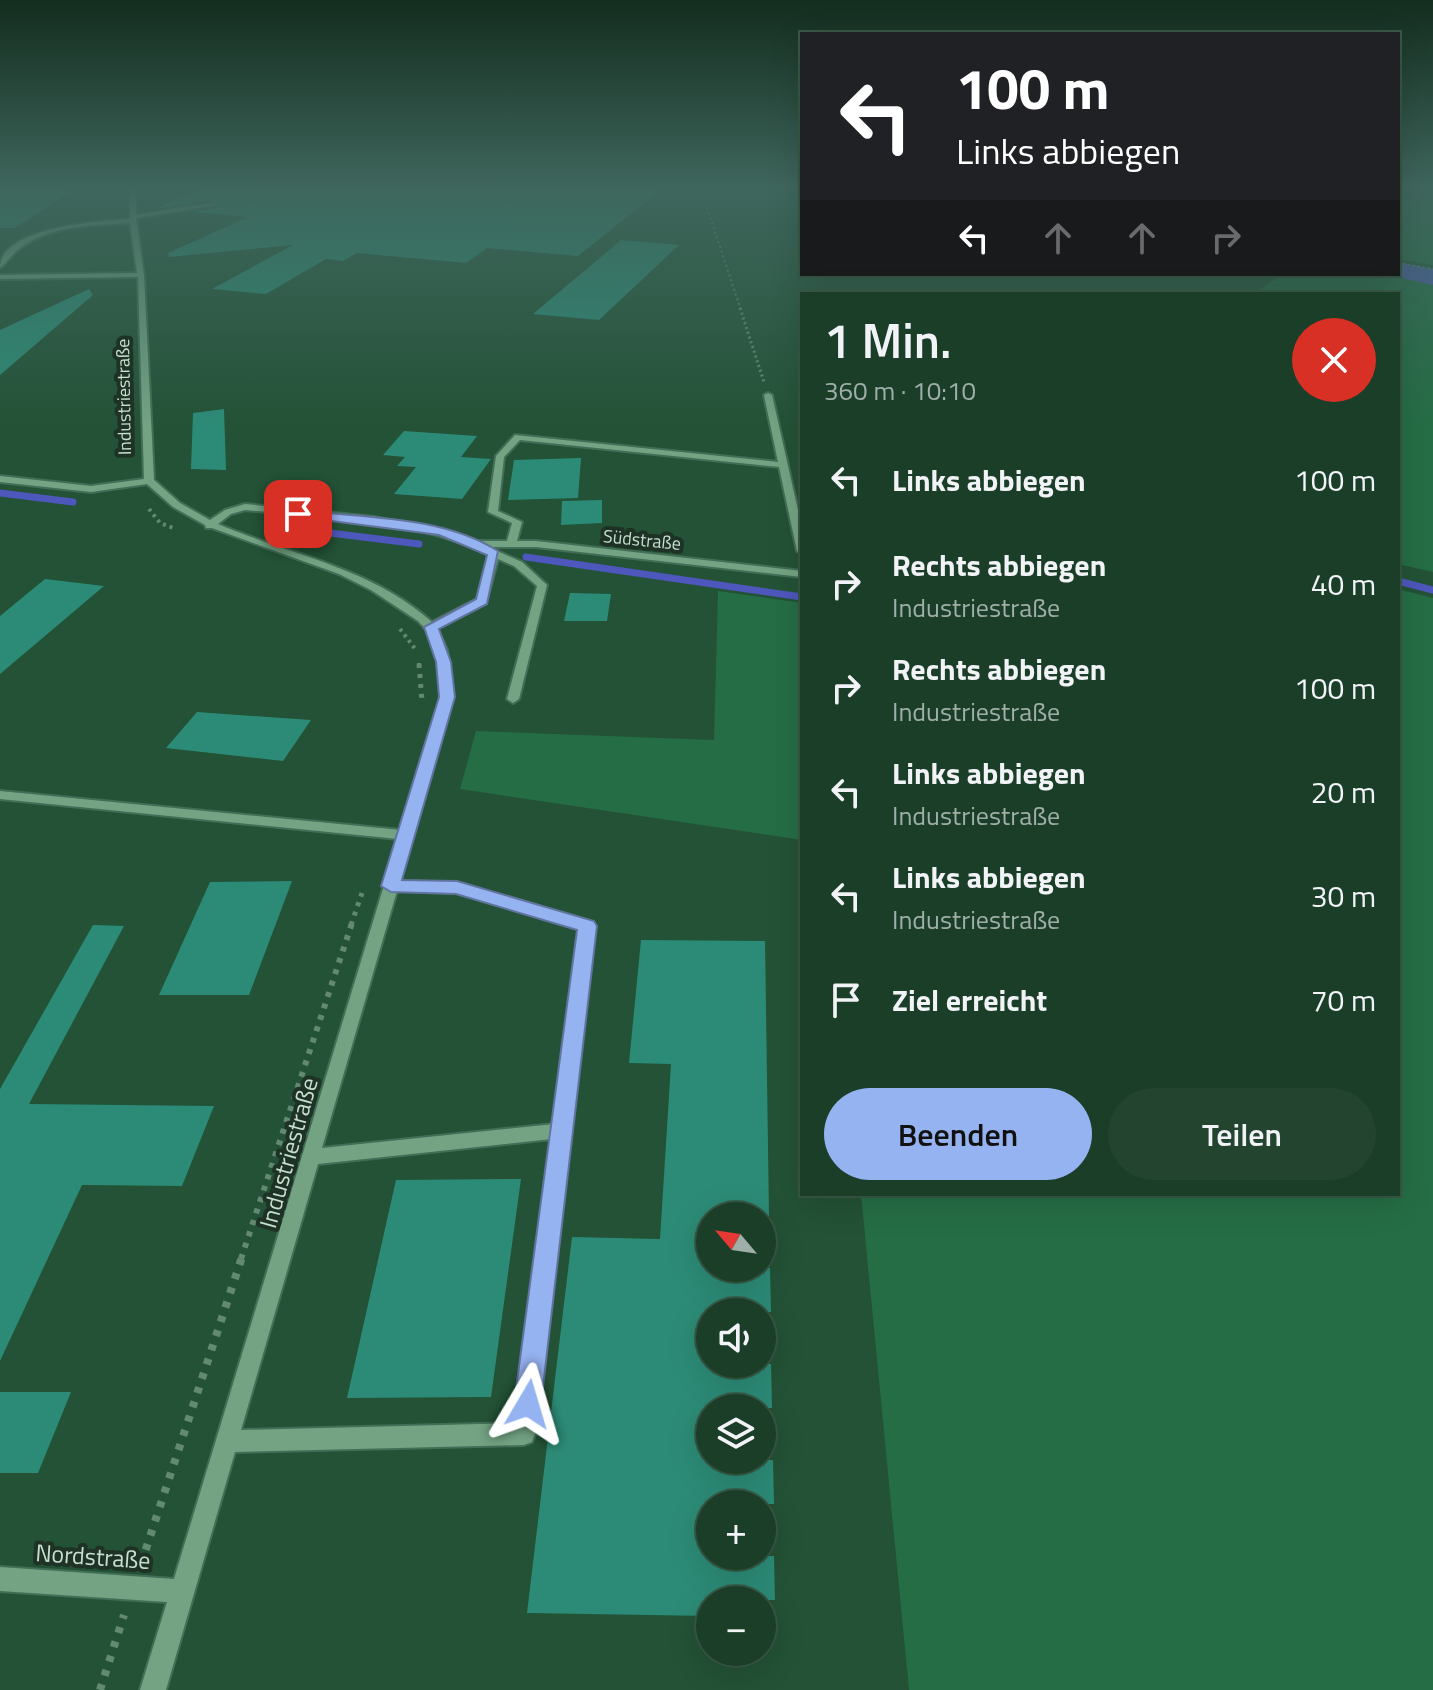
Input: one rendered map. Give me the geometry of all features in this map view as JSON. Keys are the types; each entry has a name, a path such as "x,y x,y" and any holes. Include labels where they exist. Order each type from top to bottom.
{"street":[{"name":"Industriestraße","path":"140,268 149,481 167,499 209,526 385,591 431,627 443,662 447,697 153,1690"},
{"path":"0,277 141,275"},
{"path":"768,395 800,541"},
{"path":"511,544 517,522 493,512 500,456 518,437 784,465"},
{"path":"0,479 91,489 131,486 149,481"},
{"path":"209,526 228,512 245,507 441,531 478,544 518,564 542,585 513,699"},
{"name":"Südstraße","path":"478,544 511,544 800,574"},
{"path":"431,627 482,601 494,554"},
{"path":"0,795 397,833 405,837"},
{"path":"227,1441 524,1434 587,926 457,888 391,886"},
{"path":"310,1157 562,1131"},
{"name":"Nordstraße","path":"0,1579 183,1591"}],"path":[{"path":"727,268 768,395"},
{"path":"131,486 160,523 186,533"},
{"path":"390,617 418,651 423,711"},
{"path":"100,1690 368,877"}],"green space":[{"path":"1400,275 1433,281 1433,572 1400,564 1400,292 1256,292 1279,276"},
{"path":"1400,590 1433,598 1433,1690 909,1690 861,1196 1400,1196"},
{"path":"718,591 800,603 800,840 460,789 476,731 714,740"}],"building":[{"path":"251,268 311,268 266,294 212,289"},
{"path":"588,268 655,268 599,320 533,314"},
{"path":"89,289 93,295 0,375 0,330"},
{"path":"224,409 226,470 191,469 193,413"},
{"path":"404,431 477,436 461,457 491,459 462,499 394,494 416,467 397,466 405,457 383,455"},
{"path":"581,458 578,498 508,500 514,460"},
{"path":"602,500 602,523 561,525 562,501"},
{"path":"45,579 104,586 0,674 0,616"},
{"path":"570,593 611,594 607,621 564,621"},
{"path":"197,712 311,720 283,761 166,748"},
{"path":"292,881 249,995 159,995 210,882"},
{"path":"93,925 124,926 29,1104 214,1106 182,1186 82,1185 0,1361 0,1089"},
{"path":"641,940 765,941 769,1202 696,1202 696,1282 770,1282 771,1298 696,1298 696,1378 771,1378 772,1394 696,1394 696,1474 773,1474 774,1490 696,1490 696,1570 774,1570 775,1586 696,1586 696,1616 527,1613 572,1237 660,1239 671,1064 629,1063"},
{"path":"521,1179 491,1397 347,1398 396,1180"},
{"path":"0,1392 71,1392 38,1473 0,1473"}],"waterway":[{"path":"1400,270 1433,277"},
{"path":"0,493 73,502"},
{"path":"306,530 419,544"},
{"path":"526,557 800,597"},
{"path":"1400,582 1433,590"}],"route":[{"path":"298,514 441,531 478,544 494,554 482,601 431,627 443,662 447,697 391,886 457,888 587,926 528,1404"}]}
